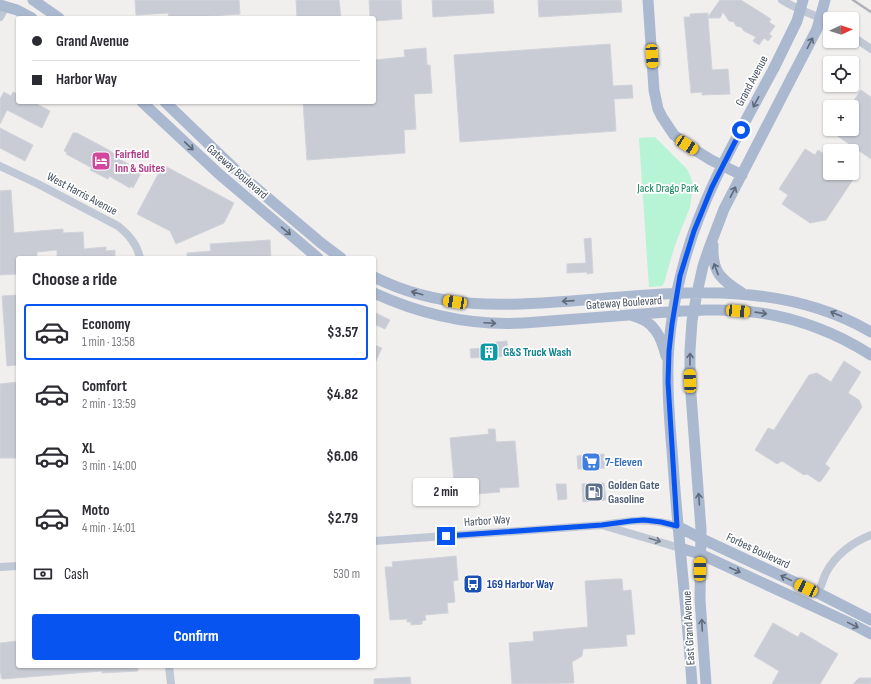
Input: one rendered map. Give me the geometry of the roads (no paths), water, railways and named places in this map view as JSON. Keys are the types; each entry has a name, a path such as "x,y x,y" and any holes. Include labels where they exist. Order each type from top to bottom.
{"main road":[{"path":"33,0 56,16"},
{"path":"648,0 654,90 660,113 668,128 680,141 694,150 722,166 742,175 817,28 824,0"},
{"name":"Grand Avenue","path":"699,216 722,166 795,25 803,0"},
{"path":"5,4 28,16"},
{"name":"Gateway Boulevard","path":"144,104 214,169 316,256"},
{"name":"Gateway Boulevard","path":"167,104 244,177 338,256"},
{"name":"East Grand Avenue","path":"706,684 700,600 700,538 690,381 690,350 694,311 703,266 724,210 742,175"},
{"name":"East Grand Avenue","path":"692,684 677,526 668,366 674,312 684,260 699,216"},
{"path":"715,232 713,253 716,270 724,281 743,294"},
{"name":"Gateway Boulevard","path":"376,278 430,297 477,304 518,305 677,294 743,294 783,299 820,308 847,319 871,332"},
{"name":"Gateway Boulevard","path":"376,294 398,304 437,316 481,323 524,323 694,311 738,311 760,313 779,316 818,328 852,343 871,355"},
{"path":"623,316 634,316 644,319 654,328 660,335 663,343 668,366"},
{"name":"Forbes Boulevard","path":"677,526 871,620"},
{"path":"680,548 700,554 871,634"}],"street":[{"path":"782,0 800,10 814,14 823,19"},
{"path":"798,0 814,14"},
{"path":"0,17 5,4"},
{"path":"859,41 871,49"},
{"name":"West Harris Avenue","path":"0,166 118,226 126,232 133,242 139,256"},
{"name":"Harbor Way","path":"376,541 602,525 644,520 677,526"},
{"name":"Harbor Way","path":"602,525 680,548"},
{"path":"818,593 826,573 834,561 853,544 871,535"},
{"path":"0,567 16,566"},
{"path":"169,668 171,684"}],"railway":[{"path":"853,0 871,12"}],"place":[{"name":"Fairfield Inn & Suites","path":"101,161"},
{"name":"G&S Truck Wash","path":"489,352"},
{"name":"7-Eleven","path":"591,462"},
{"name":"Golden Gate Gasoline","path":"594,492"},
{"name":"169 Harbor Way","path":"473,584"}],"park label":[{"name":"Jack Drago Park","path":"668,188"}]}
